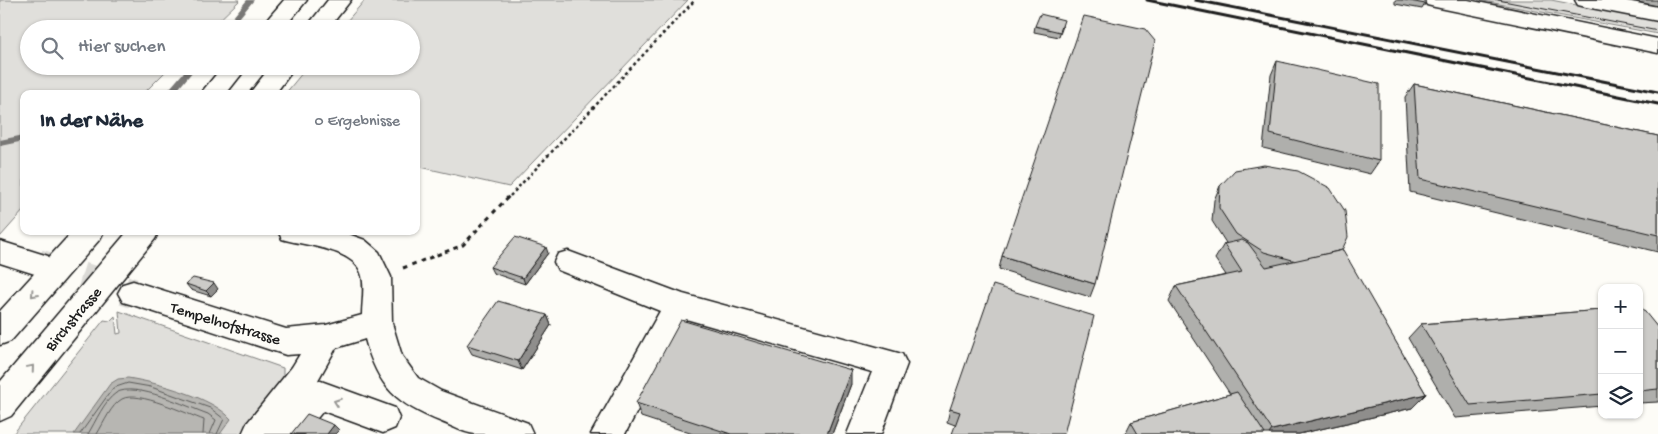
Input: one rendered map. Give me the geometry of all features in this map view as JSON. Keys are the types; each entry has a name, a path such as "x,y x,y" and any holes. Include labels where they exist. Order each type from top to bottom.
{"street":[{"path":"278,20 296,0"},
{"path":"323,20 340,0"},
{"path":"1435,0 1658,46"},
{"path":"1586,0 1658,14"},
{"path":"215,90 228,75"},
{"path":"264,90 277,75"},
{"path":"0,332 86,235"},
{"name":"Birchstrasse","path":"0,406 142,235"},
{"path":"308,235 344,244 360,251 371,262 378,278 377,322 385,357 407,388 431,402 516,434"},
{"path":"0,252 38,264"},
{"path":"568,262 679,304 891,364 864,434"},
{"name":"Tempelhofstrasse","path":"133,293 286,342 326,338 377,322"},
{"path":"608,434 679,304"},
{"path":"259,434 303,377 326,338"},
{"path":"283,434 316,394 377,426 407,388"}],"path":[{"path":"378,278 463,245 695,0"}],"shaded area":[{"path":"0,0 240,0 219,20 20,20 20,75 162,75 147,90 20,90 20,214 0,237"},
{"path":"365,0 688,0 509,187 420,167 420,90 288,90 301,75 420,75 420,20 348,20"},
{"path":"1478,0 1551,0 1658,21 1658,34"},
{"path":"119,311 283,368 283,381 251,434 13,434 104,320 110,321 115,316 117,334 121,333"}],"water":[{"path":"128,378 184,392 211,404 231,419 220,434 74,434 110,384 118,379"}],"building":[{"path":"1405,0 1425,0 1425,4"},
{"path":"1040,14 1064,20 1060,32 1035,26"},
{"path":"1084,16 1145,29 1155,41 1095,284 1002,256"},
{"path":"1277,61 1379,84 1379,161 1270,134"},
{"path":"1414,84 1658,136 1658,235 1420,179"},
{"path":"1264,165 1298,171 1330,188 1345,211 1348,237 1342,250 1296,261 1264,252 1236,234 1219,208 1220,186 1235,170"},
{"path":"515,237 546,247 523,278 490,267"},
{"path":"1242,240 1248,243 1266,267 1343,250 1426,394 1272,430 1176,286 1242,272 1224,244"},
{"path":"193,278 214,283 206,291 186,284"},
{"path":"993,285 1094,316 1064,434 952,434 960,412 950,409"},
{"path":"498,301 547,315 518,361 467,345"},
{"path":"1643,309 1658,328 1658,389 1643,391"},
{"path":"1598,310 1598,394 1470,405 1421,324"},
{"path":"681,320 851,370 827,434 731,434 636,403"},
{"path":"1237,392 1265,434 1138,434 1131,422"},
{"path":"307,414 334,425 327,434 291,434"}],"waterway":[{"path":"234,20 251,0"},
{"path":"172,90 185,75"},
{"path":"0,143 20,139"}],"tunnel":[{"path":"38,264 133,293"}],"tram line":[{"path":"1498,0 1658,31"}],"railway":[{"path":"1147,0 1658,104"},
{"path":"1195,0 1658,92"}]}
